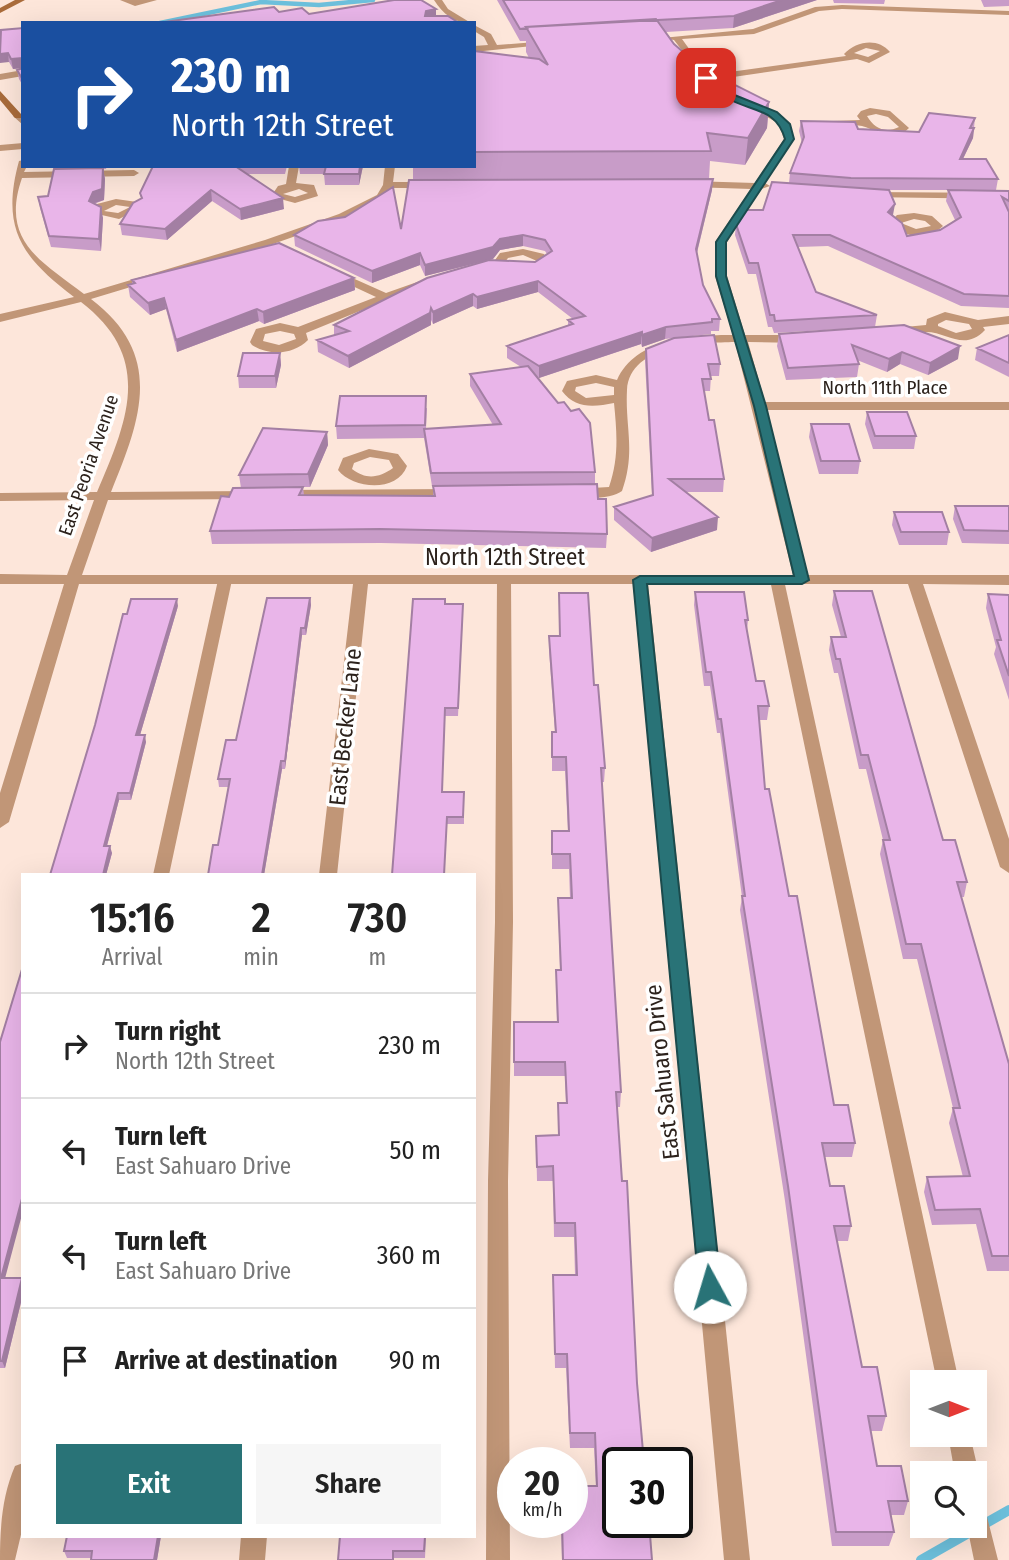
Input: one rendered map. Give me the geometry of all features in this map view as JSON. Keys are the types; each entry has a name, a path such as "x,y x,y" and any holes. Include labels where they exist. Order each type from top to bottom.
{"street":[{"path":"2,6 21,0"},
{"path":"124,0 135,4 153,0"},
{"path":"439,0 440,6 463,20"},
{"path":"657,38 754,31 809,11 842,7 1009,13"},
{"path":"445,20 463,20"},
{"path":"476,28 488,36 494,48"},
{"path":"676,37 706,78 719,89"},
{"path":"476,49 565,43"},
{"path":"706,78 853,58"},
{"path":"0,77 21,73"},
{"path":"2,99 19,116"},
{"path":"741,101 764,108 789,124 789,139 721,242 721,276 743,341 802,580"},
{"path":"815,124 866,123"},
{"path":"0,148 21,146"},
{"path":"292,186 290,180 293,168"},
{"path":"0,318 82,298 269,242 357,210 381,197 388,185 390,168"},
{"path":"20,169 135,169 122,201"},
{"name":"East Peoria Avenue","path":"0,822 100,497 132,412 135,371 118,330 106,315 30,256 5,228 9,199 20,169"},
{"path":"684,184 782,187"},
{"path":"388,185 439,185"},
{"path":"863,195 1009,196"},
{"path":"918,196 922,204 921,216"},
{"path":"269,242 282,248"},
{"path":"483,265 499,263"},
{"path":"327,270 385,298"},
{"path":"299,331 429,281"},
{"path":"933,328 934,319 945,316 967,318 977,324 1009,320"},
{"path":"886,332 933,328 943,334 965,336 976,333 977,324"},
{"path":"557,493 615,491 622,472 625,437 621,391 625,370 647,351 687,341 809,339"},
{"name":"North 11th Place","path":"760,406 1009,406"},
{"path":"0,497 100,497 369,487 476,493"},
{"name":"North 12th Street","path":"0,579 1009,580"},
{"name":"East Becker Lane","path":"328,873 361,580"},
{"name":"East Sahuaro Drive","path":"640,580 737,1560"},
{"path":"914,580 1009,867"},
{"path":"252,1560 254,1538"}],"lane":[{"path":"161,873 225,580"},
{"path":"498,1560 498,1181 503,922 504,580"},
{"path":"777,580 945,1370"},
{"path":"4,1560 21,1483"},
{"path":"981,1538 986,1560"}],"building":[{"path":"394,0 421,0 436,9 426,11 425,16 448,16 456,21 172,21 274,7 279,12 302,8 309,14"},
{"path":"503,0 782,0 734,16 520,29"},
{"path":"656,19 674,44 703,69 769,102 748,138 707,133 711,151 476,152 476,51 539,59 548,65 526,27"},
{"path":"21,28 21,58 11,59 8,53 0,54 1,30"},
{"path":"929,113 975,118 970,128 974,128 960,159 986,159 998,179 851,178 790,173 804,137 801,121 855,122 858,129 919,132"},
{"path":"103,168 102,189 93,192 89,201 101,207 99,239 49,236 38,197 48,196 54,169"},
{"path":"152,168 238,168 283,198 240,209 211,190 165,229 120,224 133,203 142,198 140,193"},
{"path":"326,168 360,168 359,174 324,174"},
{"path":"713,179 696,249 703,285 720,319 666,327 642,335 642,332 539,366 507,346 573,324 568,320 585,316 538,281 477,297 473,294 433,312 431,308 430,313 348,356 317,340 349,331 334,325 427,278 489,260 535,262 552,251 545,240 523,235 500,239 493,247 425,265 420,253 372,271 294,235 318,221 345,217 393,187 401,229 409,180"},
{"path":"772,182 889,190 895,204 888,212 902,223 907,236 940,230 961,217 948,190 1009,191 1009,201 1002,197 1009,212 1009,296 964,294 830,235 793,235 816,292 877,315 775,321 774,315 770,315 758,263 749,263 736,224 745,210 763,210"},
{"path":"279,243 354,278 263,312 257,309 176,340 164,298 148,303 128,285 135,283 132,280"},
{"path":"904,325 960,346 930,363 902,352 889,359 852,345 859,364 788,368 779,334"},
{"path":"714,335 720,364 708,364 711,379 702,379 709,420 714,420 724,479 669,479 718,517 652,538 614,507 653,495 646,349 674,338"},
{"path":"1009,335 1009,363 977,348"},
{"path":"243,353 280,353 275,376 238,376"},
{"path":"528,366 558,403 564,402 571,411 579,409 590,423 595,472 431,473 424,429 501,424 470,374"},
{"path":"340,396 426,396 425,425 336,426"},
{"path":"867,412 907,412 916,436 875,436"},
{"path":"811,424 849,424 860,461 821,461"},
{"path":"263,428 327,432 308,474 239,475"},
{"path":"597,484 598,499 606,499 607,534 380,529 210,531 221,496 229,497 233,488 303,487 299,495 435,496 433,486"},
{"path":"955,506 1009,506 1009,531 964,530"},
{"path":"894,512 942,512 949,532 901,532"},
{"path":"834,591 872,591 943,840 955,840 967,882 957,882 1009,1064 1009,1256 992,1256 980,1209 935,1210 927,1177 970,1176 953,1108 960,1108 921,944 906,944 883,840 890,840 868,755 861,755 840,659 836,659 831,637 846,637"},
{"path":"695,592 744,592 748,620 745,620 756,681 764,681 769,706 758,706 765,789 769,789 789,896 797,896 834,1105 848,1105 855,1143 822,1143 830,1186 844,1186 851,1226 834,1226 862,1367 877,1367 886,1416 868,1416 877,1466 901,1466 908,1501 888,1501 894,1532 836,1532 788,1186 742,896 745,896 721,719 718,719 711,672 706,672"},
{"path":"559,593 588,593 594,685 598,685 605,768 601,768 621,1092 616,1092 622,1181 627,1181 643,1447 602,1447 602,1538 650,1538 652,1560 563,1560 562,1538 588,1538 588,1486 597,1486 595,1433 570,1433 567,1354 555,1354 553,1275 577,1275 575,1223 555,1223 553,1166 537,1167 536,1136 559,1135 558,1103 567,1103 565,1062 514,1062 514,1022 558,1022 556,970 561,970 558,898 572,898 570,854 552,854 552,831 569,831 566,757 552,757 552,732 556,732 549,636 560,636"},
{"path":"988,594 1009,595 1009,676 997,640 1001,640"},
{"path":"267,598 310,598 305,628 301,628 285,761 281,761 262,873 208,873 213,845 218,845 230,779 218,779 226,740 236,740"},
{"path":"131,599 177,599 136,735 145,735 130,793 118,793 104,846 110,846 103,873 51,873 95,725 123,614 127,614"},
{"path":"413,599 445,599 445,604 463,604 458,708 445,708 442,792 464,792 463,817 447,817 444,873 392,873"},
{"path":"21,973 21,1203 1,1278 21,1278 21,1282 2,1361 0,1361 0,1042"},
{"path":"67,1538 158,1538 154,1560 91,1560 92,1551 64,1551"},
{"path":"340,1538 425,1538 424,1551 393,1551 393,1560 338,1560"}],"waterway":[{"path":"170,21 261,2 319,5 373,0"},
{"path":"921,1560 1009,1510"}],"route":[{"path":"706,78 729,96 774,114 787,128 789,139 785,149 721,242 721,276 743,341 802,580 640,580 710,1287"}]}
